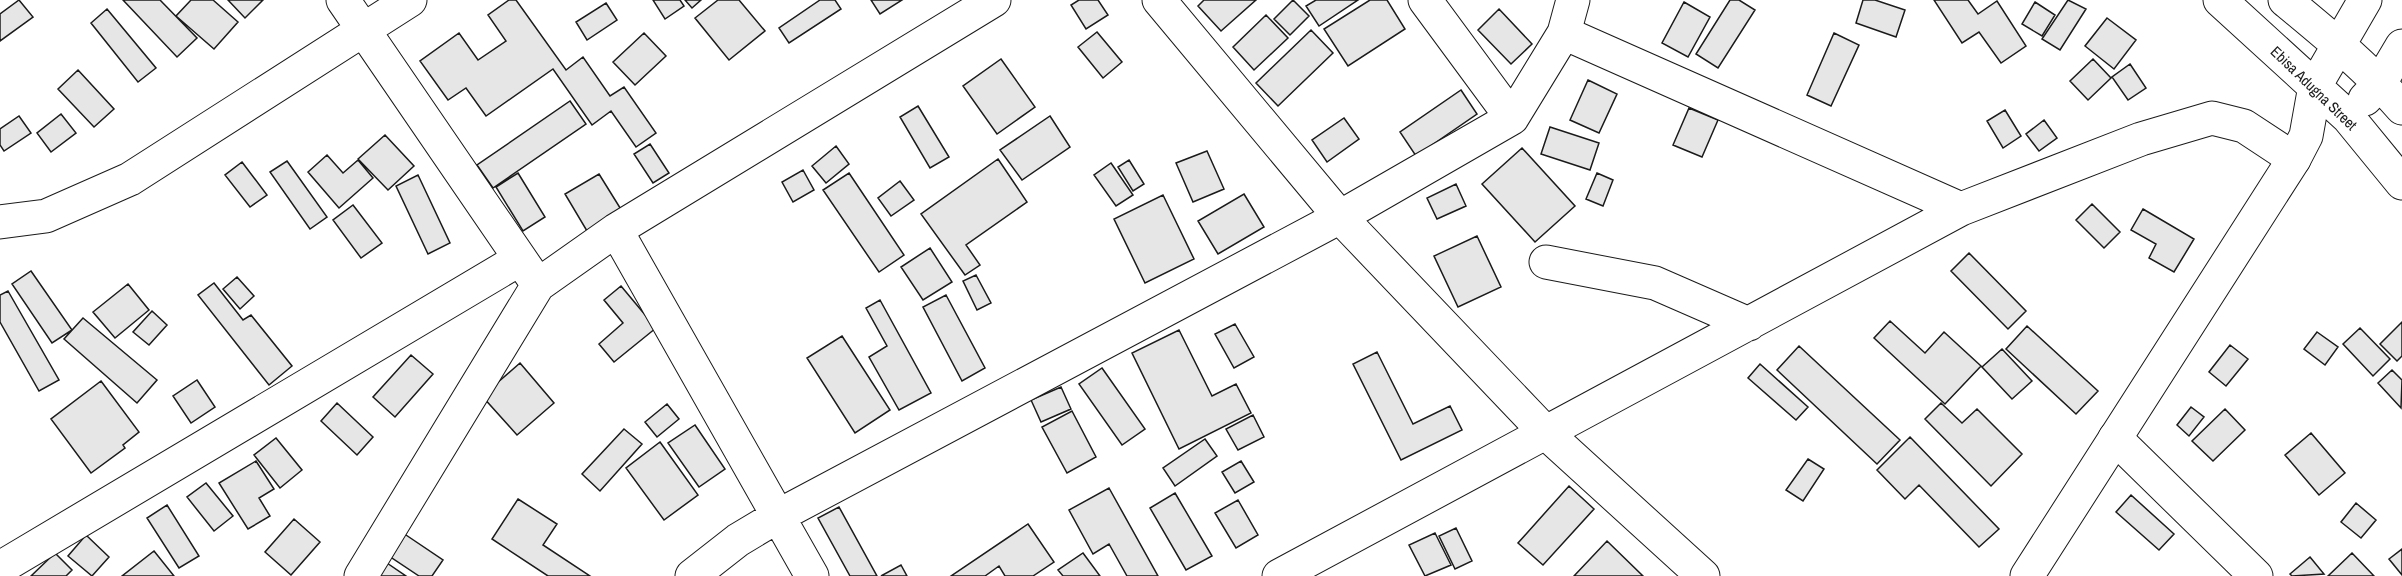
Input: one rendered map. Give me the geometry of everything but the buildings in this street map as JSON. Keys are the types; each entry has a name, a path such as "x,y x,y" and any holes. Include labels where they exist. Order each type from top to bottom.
{"street":[{"path":"343,0 529,272"},
{"path":"0,222 46,216 130,179 410,0"},
{"path":"0,568 529,272 616,230 994,0"},
{"path":"1159,0 1340,217 1546,433 1703,576"},
{"path":"1425,0 1512,118"},
{"path":"693,576 738,540 778,516 1340,217 1512,118 1564,33 1573,0"},
{"name":"Ebisa Adugna Street","path":"2220,0 2348,117 2402,183"},
{"path":"2285,0 2339,45 2380,83 2402,108"},
{"path":"2027,576 2300,148 2315,86 2365,0"},
{"path":"1564,33 1961,209"},
{"path":"2300,148 2348,117 2380,83 2402,46"},
{"path":"1279,576 1961,209 2141,139 2212,118 2244,126 2300,148"},
{"path":"616,230 812,576"},
{"path":"1546,262 1655,283 1749,324"},
{"path":"361,576 529,272"},
{"path":"2115,438 2256,576"}]}
